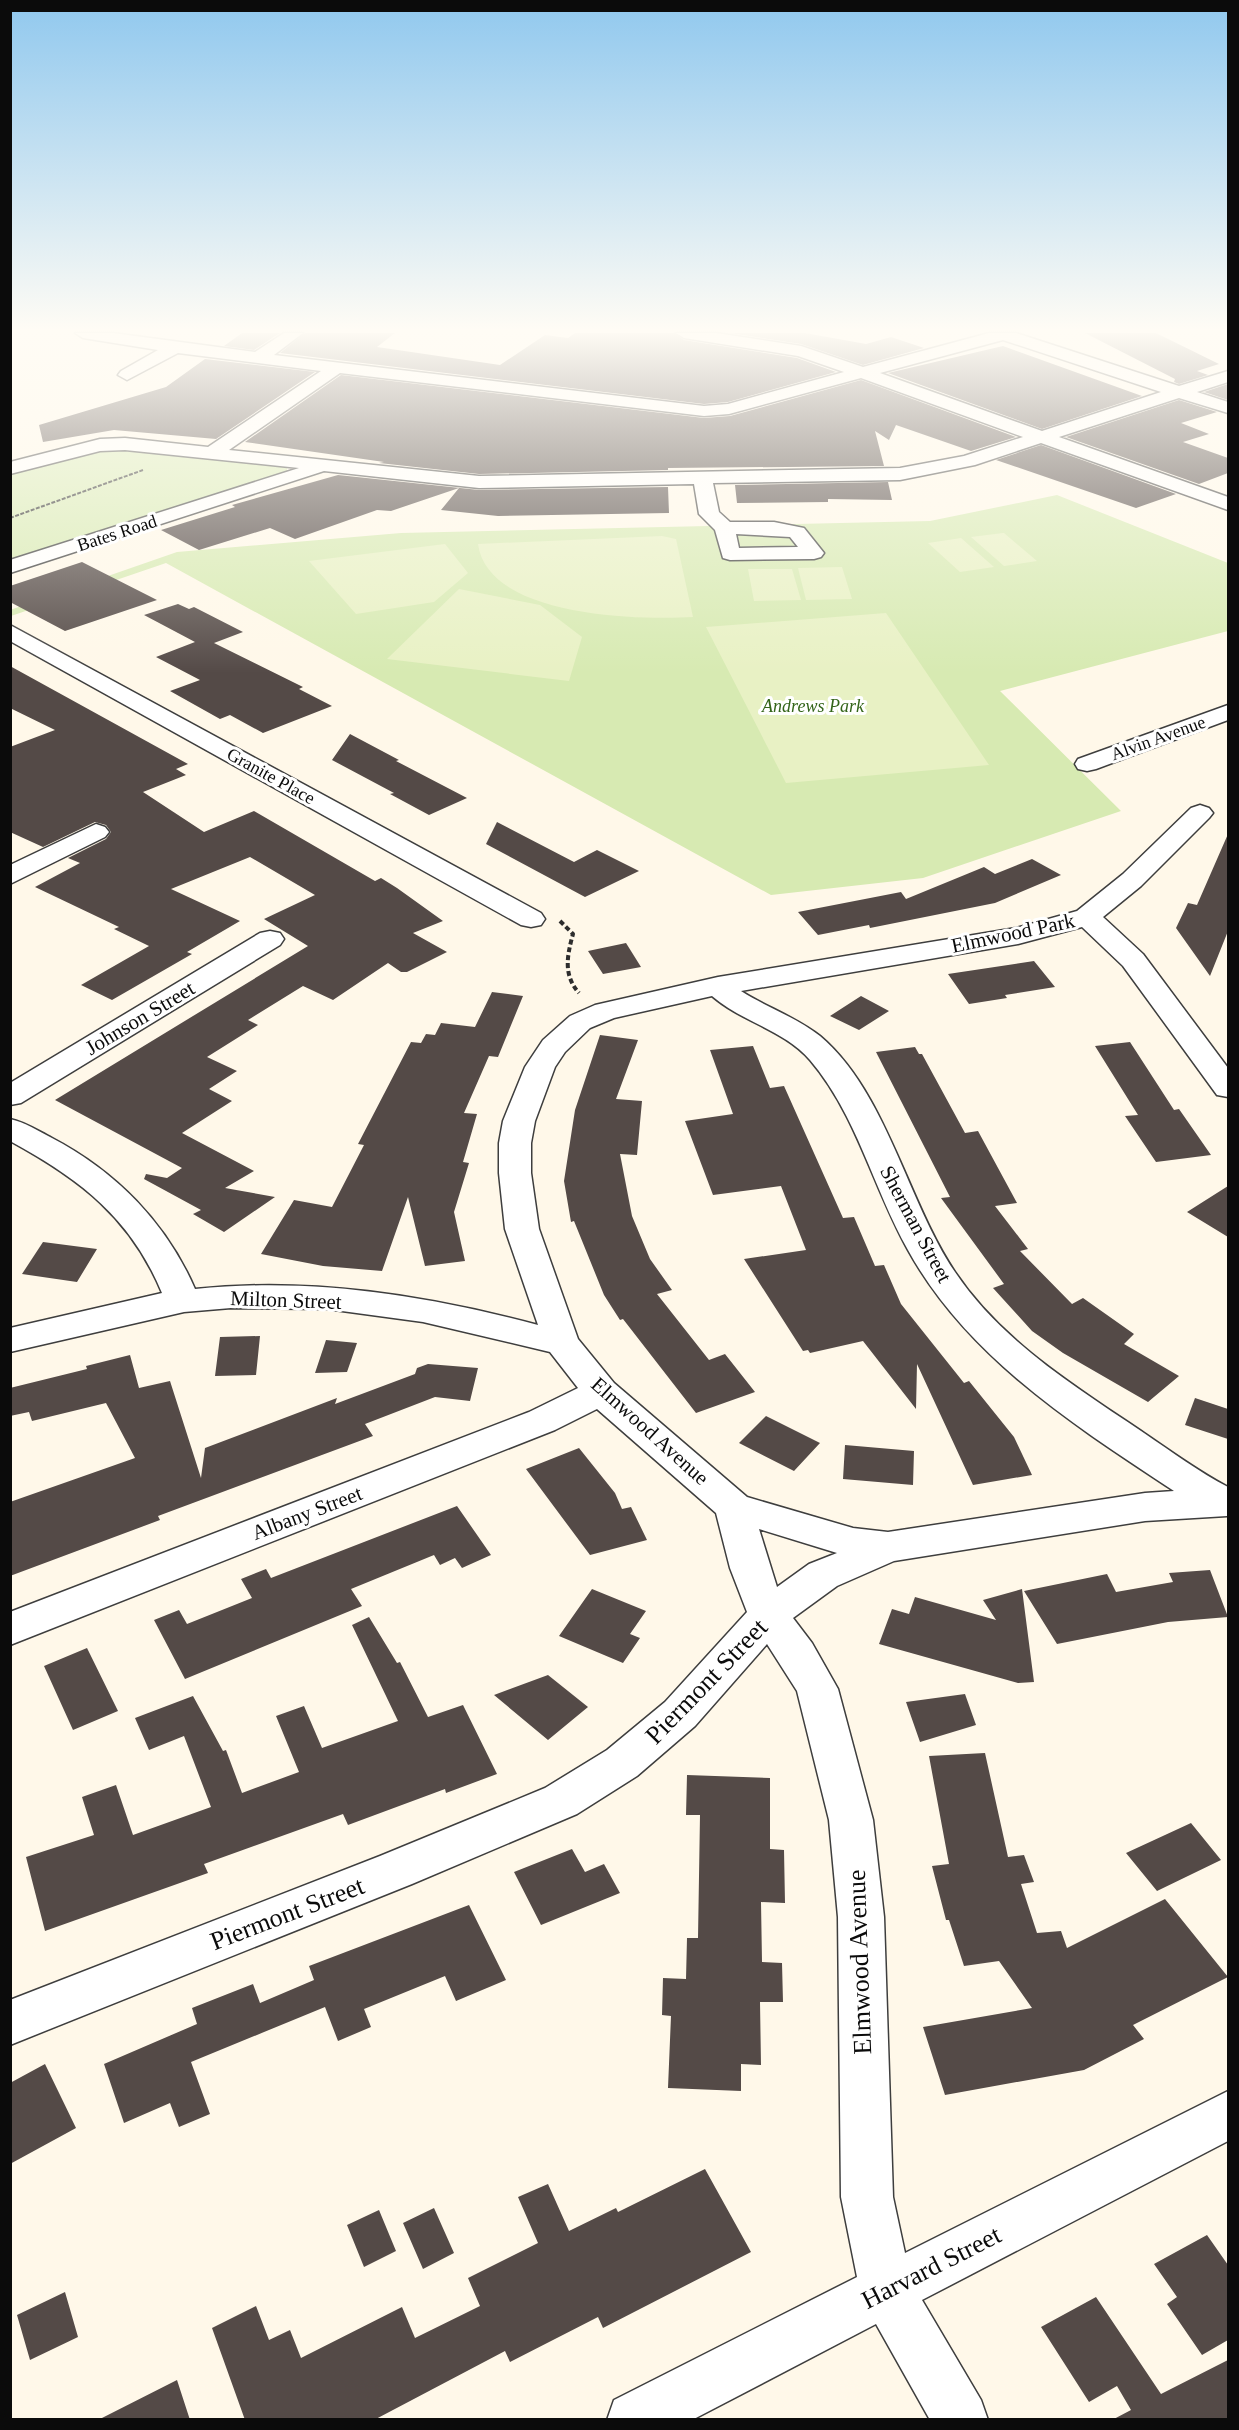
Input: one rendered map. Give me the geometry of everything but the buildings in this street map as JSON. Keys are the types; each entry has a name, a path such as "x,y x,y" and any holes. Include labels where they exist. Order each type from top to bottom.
{"street":[{"path":"10,468 95,446"},
{"path":"148,446 479,482 915,473 958,464 1013,446"},
{"path":"203,452 212,446"},
{"path":"1069,446 1228,504"},
{"name":"Bates Road","path":"10,567 326,466"},
{"path":"700,479 709,514 725,528"},
{"name":"Granite Place","path":"10,632 531,919"},
{"name":"Alvin Avenue","path":"1087,764 1228,712"},
{"path":"1087,917 1132,880 1200,813"},
{"path":"10,876 96,832"},
{"name":"Elmwood Park","path":"718,986 1018,936 1087,917 1133,960 1228,1088"},
{"name":"Johnson Street","path":"10,1096 270,939"},
{"name":"Elmwood Avenue","path":"718,986 631,1004 591,1016 561,1037 540,1067 519,1121 515,1143 517,1202 522,1229 562,1343 602,1392 734,1507 853,1543 888,1547"},
{"name":"Sherman Street","path":"718,986 732,998 796,1032 826,1060 839,1077 859,1113 937,1271 955,1296 1002,1348 1037,1379 1073,1405 1226,1502"},
{"path":"10,1128 86,1172 116,1199 154,1245 171,1270 183,1301"},
{"name":"Milton Street","path":"10,1340 183,1301 239,1296 315,1298 405,1308 476,1321 562,1343"},
{"name":"Albany Street","path":"10,1629 542,1421 602,1392"},
{"name":"Piermont Street","path":"10,2024 195,1948 407,1866 561,1801 622,1763 680,1714 768,1615 823,1575 888,1547 1145,1508 1226,1502"},
{"name":"Elmwood Avenue","path":"734,1507 750,1568 768,1615 797,1654 817,1689 842,1779 850,1820 857,1864 861,1917 867,2197 886,2290 961,2420"},
{"name":"Harvard Street","path":"634,2420 1228,2115"}],"path":[{"path":"10,518 203,452"},
{"path":"558,919 573,934 566,967 570,985 586,1000"}],"green space":[{"path":"118,446 287,466 287,471 11,561 11,471"},
{"name":"Andrews Park","path":"1057,495 1228,563 1228,631 1000,691 1121,811 923,878 771,895 166,563 11,616 10,610 177,552 401,533 930,521"},
{"path":"1004,533 1037,561 1004,566 971,537"},
{"path":"662,536 676,539 693,617 637,617 603,614 568,609 536,600 508,587 488,568 478,544"},
{"path":"961,538 994,567 960,572 928,543"},
{"path":"445,544 468,573 434,602 356,614 309,561"},
{"path":"842,567 852,599 806,600 798,568"},
{"path":"748,569 792,569 801,600 754,601"},
{"path":"459,589 540,605 582,637 569,681 387,659"},
{"path":"886,613 989,765 786,783 706,627"}]}
